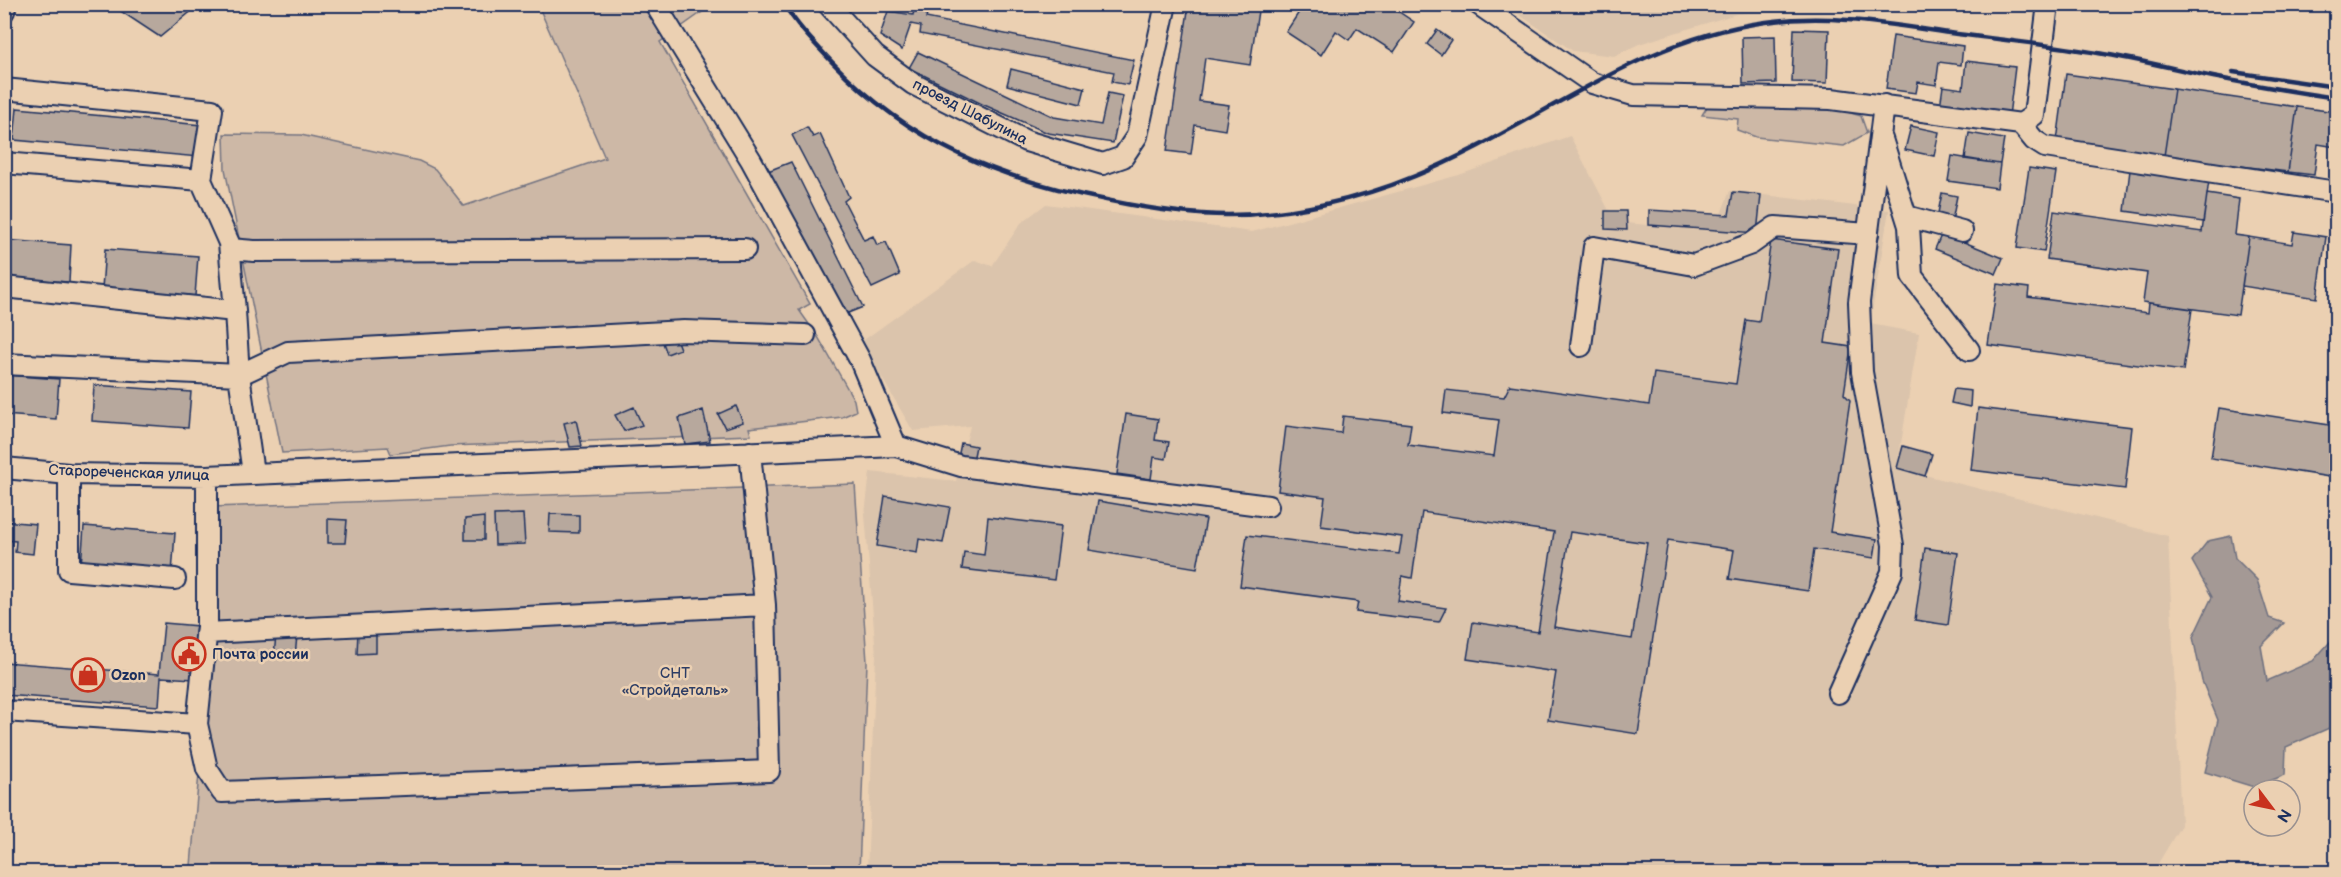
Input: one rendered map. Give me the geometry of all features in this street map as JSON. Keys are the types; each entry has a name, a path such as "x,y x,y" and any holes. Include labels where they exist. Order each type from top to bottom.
{"street":[{"path":"4,11 6,4"},
{"path":"655,4 751,160 860,360 896,446"},
{"name":"проезд Шабулина","path":"828,4 875,56 913,84 1026,141 1103,164 1123,157 1137,136 1166,4"},
{"path":"1478,4 1592,83 1632,96 1831,99 2021,124 2034,115 2048,4"},
{"path":"4,89 212,110 201,180 229,243 239,375 253,473"},
{"path":"1838,693 1892,572 1893,545 1862,372 1859,302 1884,105"},
{"path":"2021,124 2034,140 2045,147 2337,192"},
{"path":"1881,133 1909,226 1912,276 1969,350"},
{"path":"4,163 201,180"},
{"path":"1906,216 1962,231"},
{"path":"1581,346 1593,247 1694,265 1751,244 1775,227 1868,234"},
{"path":"230,249 254,251 744,249"},
{"path":"4,286 235,311"},
{"path":"4,364 239,375 288,352 684,331 805,335"},
{"name":"Старореченская улица","path":"4,468 69,474 207,476 896,446 961,466 1268,506"},
{"path":"207,476 206,633 197,724 207,770 222,792 769,771 765,605 750,452"},
{"path":"69,474 69,570 175,579"},
{"path":"206,633 765,605"},
{"path":"4,711 197,724"}],"shaded area":[{"path":"1505,5 1969,5 1968,12 1799,9 1736,14 1639,44 1614,56 1573,51"},
{"path":"1570,136 1615,222 1714,231 1730,191 1889,210 1870,324 1919,333 1897,468 2168,536 2181,825 2153,872 867,872 876,655 865,514 870,472 956,481 970,426 913,431 861,342 975,260 992,266 1021,223 1046,204 1252,232 1459,175"},
{"path":"2231,536 2235,558 2257,580 2269,618 2284,623 2261,646 2267,681 2313,661 2330,642 2336,640 2336,725 2286,747 2285,775 2277,778 2242,778 2242,783 2205,772 2218,720 2202,681 2193,637 2212,597 2192,561 2208,541"}],"green space":[{"path":"538,5 712,5 660,42 810,304 799,310 818,337 854,400 856,411 842,417 749,428 751,435 450,446 391,454 388,447 282,453 225,169 224,134 301,135 419,161 435,169 464,206 605,158"},
{"path":"1710,102 1837,109 1861,116 1867,133 1844,146 1756,137 1737,130 1738,119 1702,115"},
{"name":"СНТ «Стройдеталь»","path":"855,484 867,662 859,872 213,872 191,866 212,622 212,507"}],"building":[{"path":"110,4 200,4 160,37"},
{"path":"1189,4 1259,4 1250,65 1205,58 1199,101 1229,105 1225,130 1195,125 1191,154 1167,151"},
{"path":"1300,4 1387,4 1414,22 1394,52 1357,28 1349,40 1336,31 1321,55 1286,32 1303,6"},
{"path":"915,6 928,8 926,18 1134,60 1128,85 1112,82 1114,72 920,34 921,26 911,24 902,50 880,36 888,11 913,15"},
{"path":"1794,29 1829,30 1827,83 1792,82"},
{"path":"1437,30 1451,40 1441,55 1427,44"},
{"path":"1775,36 1776,83 1743,84 1742,37"},
{"path":"1893,36 1963,46 1961,65 1939,62 1936,85 1918,82 1916,93 1886,89"},
{"path":"918,52 1054,117 1101,125 1108,93 1123,96 1113,143 1048,133 982,104 909,68"},
{"path":"1966,61 2015,67 2009,116 1940,107 1943,86 1963,89"},
{"path":"1011,69 1085,88 1081,104 1007,85"},
{"path":"2066,74 2174,89 2164,156 2057,141"},
{"path":"2174,89 2297,107 2288,172 2164,156"},
{"path":"2297,107 2336,112 2336,147 2318,144 2314,175 2288,172"},
{"path":"17,108 202,125 199,157 14,140"},
{"path":"1911,126 1939,132 1934,156 1905,150"},
{"path":"807,127 813,137 820,134 849,197 844,201 864,240 873,236 877,245 886,242 900,275 872,288 792,135"},
{"path":"1969,133 2004,139 2000,164 1965,159"},
{"path":"1952,156 2000,164 1997,188 1948,181"},
{"path":"791,162 863,307 848,313 850,317 834,324 758,175"},
{"path":"2029,168 2056,172 2044,252 2017,248"},
{"path":"2130,170 2209,181 2203,222 2125,211"},
{"path":"1733,192 1761,195 1757,233 1649,225 1649,210 1729,215"},
{"path":"1942,193 1957,196 1952,221 1937,218"},
{"path":"2207,194 2239,199 2235,235 2249,237 2238,315 2143,302 2147,273 2047,259 2054,211 2202,232"},
{"path":"1605,211 1626,211 1627,230 1605,229"},
{"path":"2294,232 2326,237 2317,298 2242,286 2249,237 2292,244"},
{"path":"1942,233 2003,258 1996,274 1935,249"},
{"path":"4,240 71,245 69,282 4,278"},
{"path":"1771,240 1838,249 1825,343 1851,347 1844,394 1850,400 1830,532 1877,539 1874,558 1814,549 1808,591 1729,579 1734,550 1668,540 1638,734 1548,720 1556,672 1467,659 1473,622 1538,632 1554,532 1422,512 1412,578 1402,576 1398,601 1446,608 1439,622 1356,612 1358,602 1240,586 1247,535 1399,554 1402,537 1321,526 1325,497 1278,491 1286,426 1341,433 1343,416 1411,424 1408,445 1494,456 1499,420 1443,413 1446,390 1504,397 1510,385 1649,405 1654,373 1736,384 1746,320 1759,322","holes":["1570,532 1647,543 1632,639 1554,627"]},
{"path":"105,249 198,256 195,296 102,289"},
{"path":"1997,284 2029,288 2028,297 2148,313 2149,303 2192,309 2183,371 1988,345"},
{"path":"674,333 680,349 667,354 661,337"},
{"path":"4,375 59,379 56,419 4,415"},
{"path":"94,385 191,392 188,428 92,421"},
{"path":"1954,389 1971,391 1970,407 1951,403"},
{"path":"736,406 743,422 725,428 718,414"},
{"path":"634,407 642,425 624,431 615,415"},
{"path":"1978,408 2132,427 2125,489 1971,470"},
{"path":"2219,408 2336,426 2336,478 2211,458"},
{"path":"703,410 710,441 685,444 679,418"},
{"path":"1126,414 1158,419 1155,440 1169,442 1166,459 1154,457 1151,479 1117,474"},
{"path":"576,420 582,446 570,447 564,423"},
{"path":"961,443 976,446 973,461 958,458"},
{"path":"1903,446 1932,454 1925,476 1897,468"},
{"path":"885,496 950,507 943,543 919,539 917,553 877,546"},
{"path":"1098,501 1206,519 1197,568 1089,550"},
{"path":"523,514 525,544 495,545 494,515"},
{"path":"550,514 579,515 579,533 549,532"},
{"path":"484,517 484,540 465,540 465,519"},
{"path":"988,517 1061,526 1054,580 962,569 964,552 984,555"},
{"path":"328,519 347,520 345,543 328,543"},
{"path":"4,521 36,524 33,554 15,552 16,541 4,540"},
{"path":"84,526 175,533 172,573 81,566"},
{"path":"1925,548 1958,553 1948,625 1915,620"},
{"path":"164,623 198,626 194,679 161,677 159,706 4,695 4,662 159,674"},
{"path":"376,631 376,653 357,654 358,632"},
{"path":"276,635 297,635 295,657 274,656"}],"railway":[{"path":"784,4 813,42 862,91 926,137 960,155 995,170 1071,192 1140,207 1198,214 1252,214 1300,209 1347,199 1393,185 1459,156 1628,66 1672,47 1718,32 1766,22 1838,19 2045,45 2112,55 2228,80 2336,98"},
{"path":"2233,72 2336,87"}],"place":[{"name":"Почта россии","path":"189,654"},
{"name":"Ozon","path":"88,675"}]}
